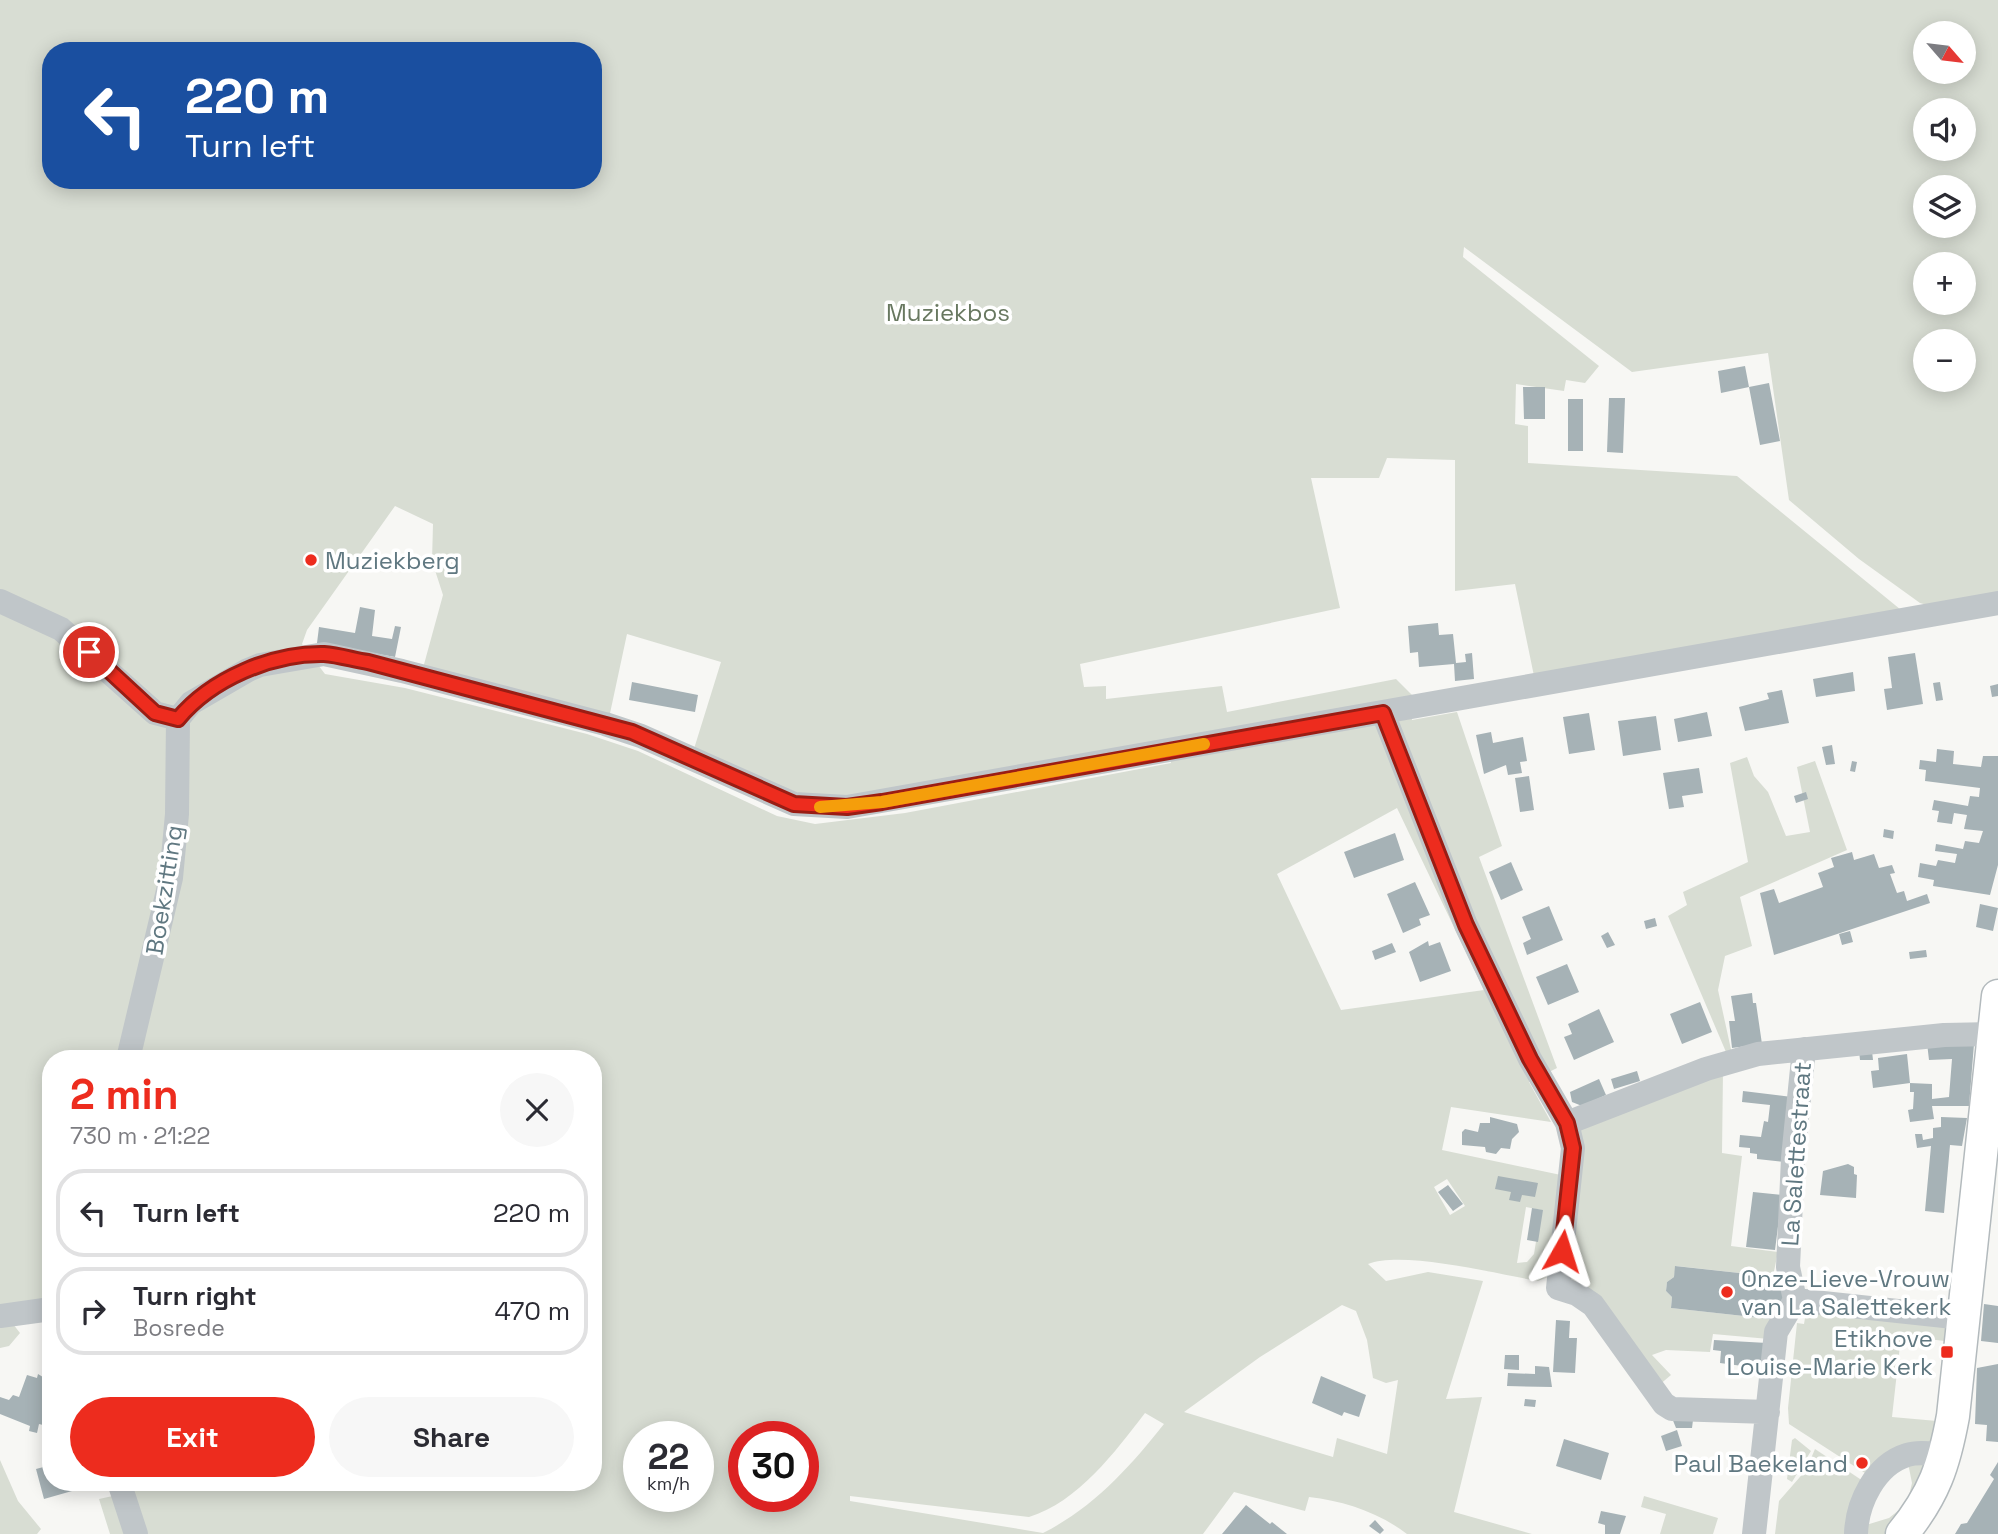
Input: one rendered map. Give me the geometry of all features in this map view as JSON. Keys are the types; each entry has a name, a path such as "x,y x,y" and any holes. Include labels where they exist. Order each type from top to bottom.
{"main road":[{"path":"1902,1534 1931,1495 1945,1455 1953,1416 1998,996"}],"street":[{"path":"0,601 61,629 155,713 178,719 191,703 248,670 260,665 324,654 402,671 605,724 642,736 774,797 794,804 826,807 882,802 1998,604"},
{"path":"1383,713 1466,925 1530,1059 1567,1123 1573,1148 1558,1288 1577,1294 1593,1305 1672,1409 1768,1412"},
{"name":"Boekzitting","path":"130,1050 171,878 177,814 178,719"},
{"name":"La Salettestraat","path":"1567,1123 1736,1059 1804,1049 1944,1035 1994,1034"},
{"name":"La Salettestraat","path":"1795,1300 1788,1267 1793,1158 1804,1049"},
{"path":"1754,1534 1776,1332 1795,1300 1963,1318"},
{"path":"0,1316 42,1310"},
{"path":"1856,1534 1861,1502 1873,1482 1893,1463 1907,1455 1925,1452 1945,1455"},
{"path":"122,1491 136,1534"}],"green space":[{"name":"Muziekbos","path":"0,0 1998,0 1998,594 1927,605 1920,603 1859,559 1789,500 1768,353 1632,372 1464,247 1463,257 1599,366 1585,383 1566,380 1564,391 1516,384 1515,424 1528,426 1528,463 1737,476 1906,614 1534,676 1515,584 1455,591 1455,460 1387,458 1379,478 1311,478 1340,608 1080,664 1084,687 1106,686 1106,699 1222,686 1227,712 1396,679 1412,695 1412,720 1457,712 1502,846 1479,857 1557,1068 1529,1082 1551,1122 1451,1107 1442,1150 1561,1175 1550,1276 1538,1281 1426,1261 1384,1260 1368,1264 1386,1281 1428,1272 1483,1281 1446,1399 1482,1397 1454,1512 1532,1534 1407,1534 1372,1514 1335,1501 1309,1497 1305,1511 1234,1492 1203,1534 110,1534 99,1499 131,1491 602,1491 602,1050 42,1050 42,1302 0,1308","holes":["395,506 433,524 432,561 443,595 423,668 609,718 627,634 721,662 693,752 819,801 1169,740 1171,763 905,813 815,824 777,816 638,751 587,734 405,688 325,674 302,644 307,630","1397,808 1484,990 1341,1010 1277,874","1447,1179 1465,1206 1450,1215 1434,1187","1526,1207 1541,1210 1534,1254 1527,1262 1517,1263","1342,1305 1356,1311 1367,1340 1373,1378 1386,1383 1398,1380 1387,1454 1337,1438 1333,1457 1184,1412 1260,1357","1145,1413 1164,1424 1110,1485 1078,1511 1043,1533 850,1501 850,1496 1029,1517 1047,1510 1079,1488 1108,1459"]},
{"path":"1747,757 1754,776 1768,792 1786,836 1810,832 1797,767 1815,761 1847,850 1740,897 1752,946 1725,956 1718,990 1732,1054 1726,1052 1668,916 1687,905 1683,892 1748,862 1730,763"},
{"path":"1723,1071 1722,1153 1742,1156 1731,1246 1778,1252 1773,1276 1776,1277 1676,1266 1674,1277 1667,1282 1666,1291 1672,1297 1671,1308 1771,1319 1769,1339 1713,1334 1710,1352 1666,1350 1652,1355 1671,1375 1658,1386 1572,1287 1566,1273 1578,1129"},
{"path":"1806,1312 1946,1326 1945,1341 1901,1336 1892,1417 1937,1421 1935,1448 1868,1475 1789,1424 1788,1408 1797,1323 1804,1324"},
{"path":"13,1324 20,1333 9,1346 0,1348 0,1325"},
{"path":"1795,1438 1811,1451 1792,1482 1787,1479 1792,1440"},
{"path":"1815,1449 1863,1481 1855,1534 1775,1534 1779,1501 1806,1470"},
{"path":"1934,1455 1908,1500 1912,1483 1908,1463"},
{"path":"0,1460 18,1501 41,1529 37,1534 0,1534"},
{"path":"1644,1496 1718,1518 1713,1534 1660,1534 1666,1514 1641,1507"},
{"path":"1904,1506 1893,1534 1866,1534 1866,1525 1889,1518"}],"building":[{"path":"1745,366 1749,387 1721,393 1718,371"},
{"path":"1769,383 1780,441 1760,445 1749,387"},
{"path":"1523,387 1545,387 1545,419 1524,419"},
{"path":"1609,398 1625,398 1623,453 1607,452"},
{"path":"1568,399 1583,399 1583,451 1568,451"},
{"path":"360,607 375,610 372,636 392,639 395,626 401,627 395,657 317,643 319,627 355,633"},
{"path":"1438,623 1439,635 1453,634 1456,663 1466,662 1465,654 1472,653 1474,679 1455,681 1454,664 1419,667 1418,652 1410,653 1408,626"},
{"path":"1915,653 1923,704 1887,710 1884,689 1892,688 1888,657"},
{"path":"1853,672 1855,691 1816,697 1813,679"},
{"path":"632,682 698,695 695,712 629,700"},
{"path":"1940,682 1943,700 1936,701 1933,683"},
{"path":"1998,684 1998,696 1992,697 1990,686"},
{"path":"1782,690 1789,723 1745,731 1739,707 1769,699 1767,693"},
{"path":"1707,712 1712,736 1678,742 1674,719"},
{"path":"1589,713 1595,750 1569,754 1563,717"},
{"path":"1656,716 1661,750 1623,756 1618,721"},
{"path":"1491,732 1493,743 1523,737 1527,761 1520,762 1522,773 1508,775 1506,765 1484,774 1476,735"},
{"path":"1832,745 1835,764 1826,765 1822,747"},
{"path":"1937,749 1954,751 1953,764 1981,767 1983,756 1998,756 1998,865 1990,895 1933,886 1934,880 1918,877 1920,863 1936,866 1938,860 1955,863 1957,854 1935,851 1936,844 1963,849 1965,841 1979,843 1983,831 1964,829 1967,815 1954,813 1952,824 1937,822 1939,811 1932,810 1934,800 1968,806 1970,796 1979,797 1980,788 1925,781 1926,770 1919,769 1920,760 1936,762"},
{"path":"1852,761 1857,762 1855,772 1850,771"},
{"path":"1699,768 1703,793 1682,796 1684,807 1669,809 1663,773"},
{"path":"1529,776 1534,810 1520,812 1515,778"},
{"path":"1806,792 1808,799 1796,803 1794,796"},
{"path":"1884,829 1894,831 1893,839 1883,837"},
{"path":"1395,833 1404,860 1354,878 1344,852"},
{"path":"1852,852 1854,860 1874,854 1879,868 1892,865 1895,873 1890,874 1897,893 1904,891 1907,901 1927,894 1930,903 1774,955 1760,893 1774,889 1779,903 1823,887 1818,873 1834,867 1831,858"},
{"path":"1511,862 1523,890 1501,900 1489,872"},
{"path":"1415,882 1430,915 1419,919 1421,925 1403,933 1387,894"},
{"path":"1980,904 1998,908 1993,931 1976,927"},
{"path":"1549,906 1563,940 1527,955 1523,943 1531,939 1522,917"},
{"path":"1655,918 1657,926 1646,929 1644,921"},
{"path":"1850,931 1853,942 1842,945 1839,934"},
{"path":"1608,932 1615,945 1607,948 1601,936"},
{"path":"1428,941 1429,946 1440,942 1451,971 1420,982 1409,952"},
{"path":"1392,943 1396,952 1375,960 1372,951"},
{"path":"1926,950 1927,957 1910,959 1909,952"},
{"path":"1567,964 1579,992 1548,1005 1536,977"},
{"path":"1752,993 1762,1044 1732,1048 1729,1021 1735,1021 1731,996"},
{"path":"1700,1002 1712,1032 1682,1044 1670,1014"},
{"path":"1599,1009 1614,1042 1574,1060 1564,1037 1572,1034 1568,1024"},
{"path":"1927,1043 1974,1044 1969,1106 1932,1106 1934,1119 1910,1122 1908,1110 1913,1109 1914,1092 1910,1092 1910,1083 1932,1084 1932,1099 1949,1097 1952,1059 1929,1060"},
{"path":"1859,1051 1872,1051 1873,1060 1860,1060"},
{"path":"1907,1054 1910,1083 1873,1088 1871,1071 1879,1070 1878,1058"},
{"path":"1637,1071 1640,1081 1614,1089 1611,1079"},
{"path":"1599,1079 1606,1095 1582,1106 1572,1102 1570,1092"},
{"path":"1743,1091 1792,1097 1784,1162 1757,1159 1757,1154 1750,1153 1750,1148 1739,1147 1740,1135 1761,1137 1764,1121 1768,1122 1770,1105 1742,1102"},
{"path":"1490,1117 1517,1124 1519,1132 1512,1139 1510,1149 1501,1148 1496,1154 1486,1152 1485,1147 1462,1145 1462,1132 1465,1129 1478,1132 1480,1123 1490,1123"},
{"path":"1941,1117 1967,1118 1962,1146 1950,1145 1944,1213 1925,1211 1931,1146 1917,1148 1915,1134 1922,1134 1923,1140 1933,1138 1933,1128 1941,1127"},
{"path":"1848,1164 1854,1167 1854,1174 1857,1175 1856,1198 1820,1195 1823,1171"},
{"path":"1498,1176 1538,1183 1535,1197 1522,1195 1520,1202 1509,1200 1511,1192 1495,1189"},
{"path":"1448,1185 1463,1204 1453,1211 1438,1192"},
{"path":"1753,1192 1782,1195 1775,1250 1746,1247"},
{"path":"1532,1208 1543,1210 1538,1242 1527,1240"},
{"name":"Onze-Lieve-Vrouw van La Salettekerk","path":"1675,1266 1776,1277 1780,1279 1785,1306 1777,1305 1775,1310 1772,1309 1771,1319 1671,1308 1672,1297 1666,1291 1667,1282 1674,1277"},
{"path":"1984,1304 1998,1306 1998,1343 1981,1341"},
{"path":"1556,1320 1570,1321 1569,1338 1577,1338 1575,1373 1553,1372"},
{"path":"1714,1340 1767,1343 1765,1369 1720,1363 1721,1351 1713,1350"},
{"path":"1505,1355 1519,1355 1519,1370 1504,1369"},
{"path":"1998,1364 1998,1442 1986,1441 1987,1425 1975,1424 1977,1368"},
{"path":"1535,1366 1549,1367 1552,1387 1507,1386 1508,1373 1535,1374"},
{"path":"38,1374 42,1376 42,1425 39,1424 37,1433 29,1431 30,1426 0,1414 0,1397 9,1400 13,1395 19,1397 27,1375 37,1378"},
{"path":"1321,1376 1366,1395 1359,1417 1344,1412 1342,1416 1312,1403"},
{"path":"1525,1399 1536,1400 1535,1407 1524,1406"},
{"path":"1672,1418 1693,1420 1692,1428 1676,1428"},
{"path":"1677,1430 1682,1446 1666,1451 1661,1436"},
{"path":"1564,1439 1609,1453 1601,1480 1556,1466"},
{"path":"1998,1462 1998,1534 1955,1534 1961,1524 1967,1523 1994,1479 1990,1475"},
{"path":"42,1467 42,1491 72,1491 44,1499 36,1469"},
{"path":"1246,1505 1270,1524 1272,1522 1287,1534 1222,1534"},
{"path":"1601,1511 1626,1516 1620,1534 1605,1534 1605,1525 1598,1523"},
{"path":"1375,1520 1384,1530 1380,1534 1369,1526"}],"slow traffic":[{"path":"820,807 847,807 882,802 1204,744"}],"place":[{"name":"Muziekberg","path":"311,560"},
{"name":"Onze-Lieve-Vrouw van La Salettekerk","path":"1727,1292"},
{"name":"Etikhove Louise-Marie Kerk","path":"1947,1352"},
{"name":"Paul Baekeland","path":"1862,1463"}],"route":[{"path":"89,652 155,713 178,719 191,703 229,679 260,665 324,654 368,662 632,732 774,797 794,804 816,807 847,807 882,802 1383,713 1466,925 1530,1059 1567,1123 1573,1148 1562,1251"}]}
